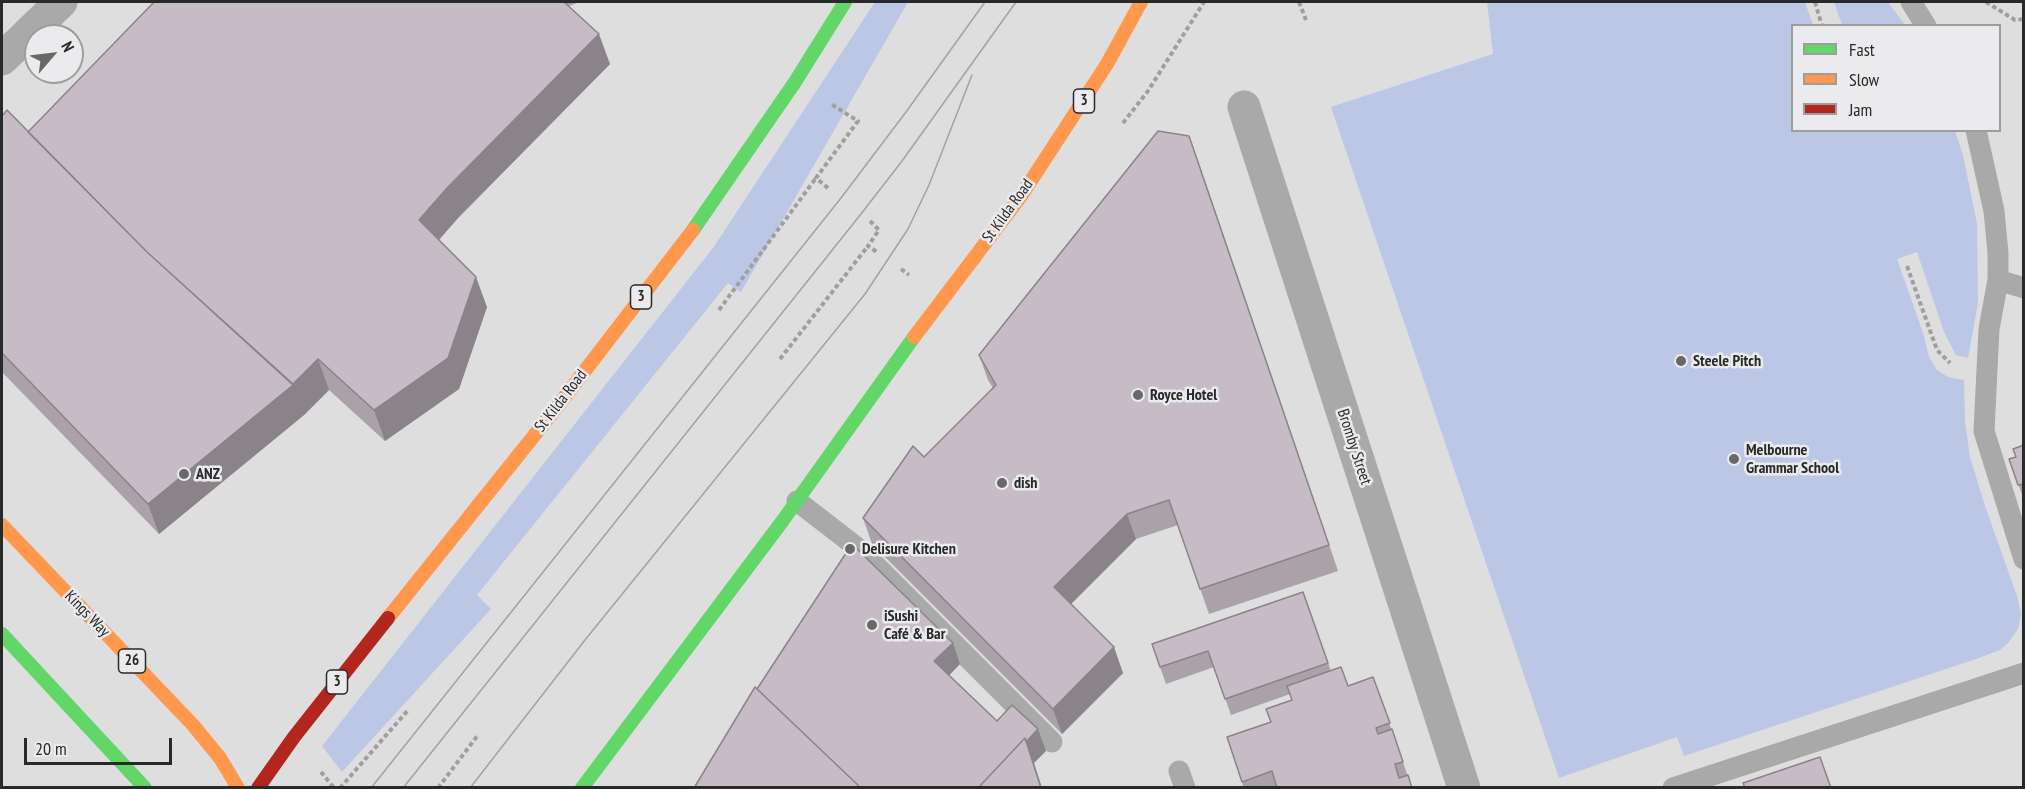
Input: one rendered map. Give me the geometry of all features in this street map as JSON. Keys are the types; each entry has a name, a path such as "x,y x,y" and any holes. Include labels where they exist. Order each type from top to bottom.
{"main road":[{"name":"St Kilda Road","path":"258,788 294,737 557,407 689,236 795,82 845,2"},
{"name":"St Kilda Road","path":"582,788 797,501 927,319 1021,196 1107,64 1141,2"},
{"name":"Kings Way","path":"2,525 193,724 220,758 238,788"},
{"path":"2,634 145,788"}],"street":[{"path":"2,59 61,2"},
{"name":"Bromby Street","path":"1244,107 1464,788"}],"lane":[{"path":"1911,2 1925,24"},
{"path":"1976,132 1995,211 1998,253 1998,280 1989,329 1984,431 2024,559"},
{"path":"1998,280 2024,288"},
{"path":"797,501 859,549 1052,742"},
{"path":"1673,788 2024,673"}],"path":[{"path":"1299,2 1306,20"},
{"path":"1815,2 1821,24"},
{"path":"1986,2 2015,20 2024,18"},
{"path":"719,310 858,121 824,99"},
{"path":"816,178 828,188"},
{"path":"780,359 879,230 870,221"},
{"path":"868,246 878,252"},
{"path":"1907,266 1925,321"},
{"path":"340,788 409,709"},
{"path":"438,788 478,735"}],"shaded area":[{"path":"875,2 908,2 741,292 728,283 477,595 491,609 342,772 322,746 713,248"},
{"name":"Steele Pitch","path":"1487,2 1805,2 1813,24 1791,24 1791,132 1955,132 1963,155 1977,224 1978,303 1968,358 1956,355 1944,332 1917,252 1897,259 1929,357 1937,370 1948,377 1964,380 1965,422 1970,457 2021,614 2018,629 2000,650 1684,756 1677,737 1559,778 1331,107 1493,54"},
{"path":"1834,2 1888,2 1904,24 1842,24"}],"building":[{"path":"154,2 564,2 599,34 447,188 419,220 476,277 448,358 374,410 318,359 293,384 147,252 28,132 75,84 84,84 84,74"},
{"path":"7,110 147,252 293,385 148,504 2,353 2,116"},
{"name":"Royce Hotel","path":"1158,131 1189,136 1329,545 1200,589 1169,500 1127,514 1054,587 1114,647 1053,709 863,518 913,446 924,457 996,385 979,355"},
{"path":"2024,445 2024,484 2018,485 2009,459 2016,457 2013,449"},
{"path":"852,544 953,643 934,661 997,721 1012,705 1038,729 1026,742 1025,738 978,788 861,788 757,689"},
{"path":"1303,592 1328,663 1225,699 1208,651 1160,667 1152,644"},
{"path":"1341,667 1348,686 1373,677 1390,723 1376,728 1378,734 1392,729 1403,762 1395,764 1399,778 1408,775 1412,788 1277,788 1272,771 1242,782 1227,737 1271,722 1266,709 1292,700 1287,686"},
{"path":"755,687 861,788 694,788"},
{"path":"1025,738 1041,788 978,788"},
{"path":"1820,757 1831,788 1745,788 1743,783"}],"tram line":[{"path":"371,788 841,198 985,2"},
{"path":"403,788 861,214 902,161 1016,2"},
{"path":"470,788 585,640 865,294 908,229 929,185 972,75"}],"traffic: fast":[{"path":"693,230 795,82 845,2"},
{"path":"582,788 781,523 914,337"},
{"path":"2,634 145,788"}],"traffic: slow":[{"path":"914,337 1021,196 1107,64 1141,2"},
{"path":"388,618 557,407 693,230"},
{"path":"2,525 193,725 220,758 238,788"}],"traffic: jam":[{"path":"258,788 294,737 388,618"}],"place":[{"name":"Steele Pitch","path":"1681,361"},
{"name":"Royce Hotel","path":"1138,395"},
{"name":"Melbourne Grammar School","path":"1734,459"},
{"name":"ANZ","path":"184,474"},
{"name":"dish","path":"1002,483"},
{"name":"Delisure Kitchen","path":"850,549"},
{"name":"iSushi Café & Bar","path":"872,625"}]}
